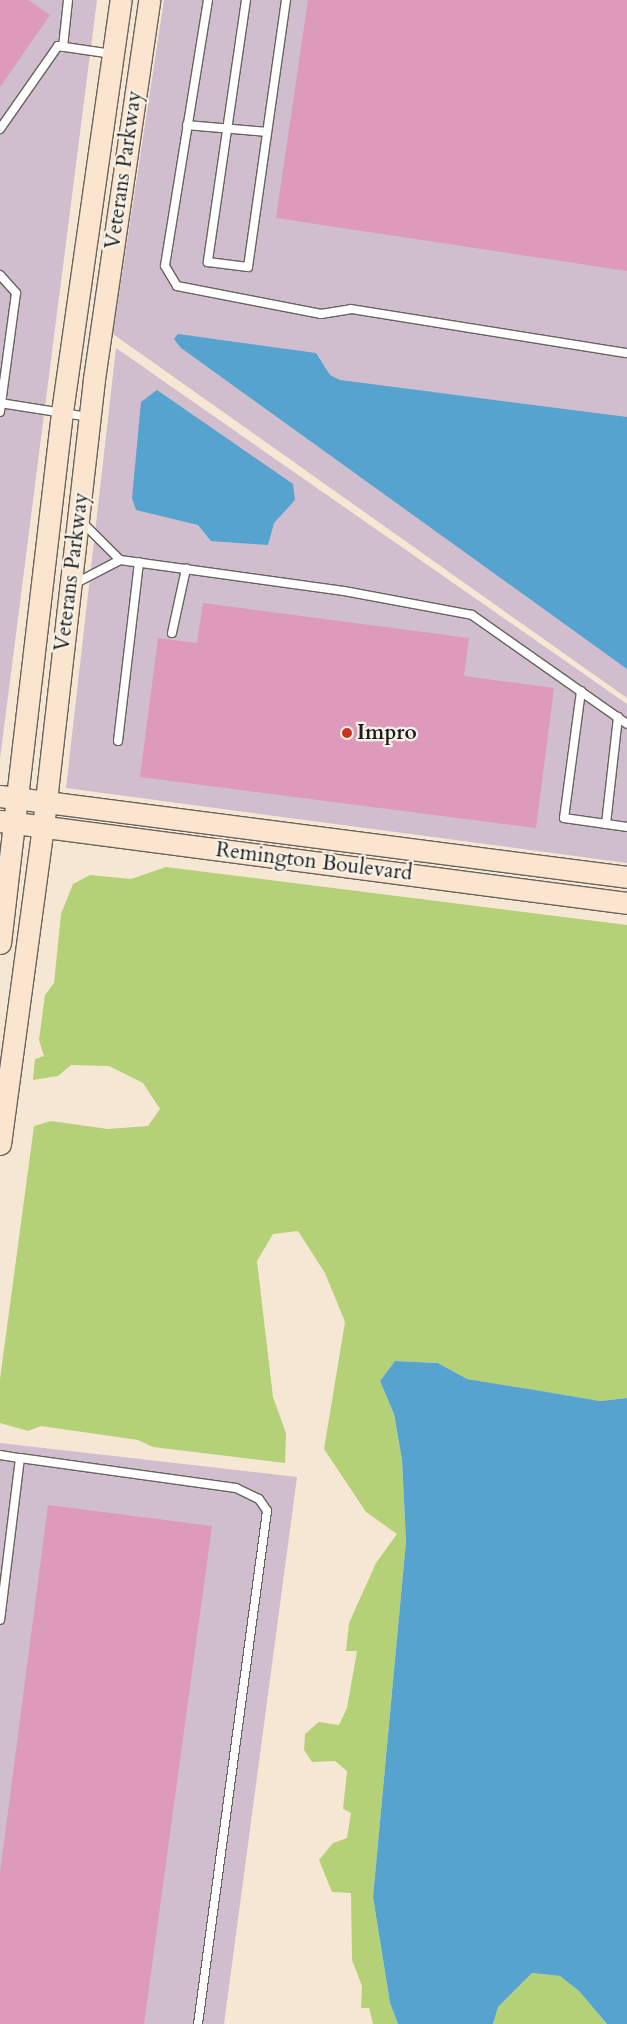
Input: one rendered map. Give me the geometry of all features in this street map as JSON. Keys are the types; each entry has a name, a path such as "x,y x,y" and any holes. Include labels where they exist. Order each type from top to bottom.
{"main road":[{"name":"Veterans Parkway","path":"0,943 9,797 121,0"},
{"name":"Veterans Parkway","path":"0,1144 43,827 90,417 149,0"},
{"name":"Remington Boulevard","path":"9,797 627,877"},
{"name":"Remington Boulevard","path":"7,822 627,903"}],"lane":[{"path":"63,47 68,0"},
{"path":"208,0 165,266 169,277 185,291 321,314 351,309 627,353"},
{"path":"246,0 208,262 248,267 286,0"},
{"path":"0,129 58,46 113,54"},
{"path":"187,124 267,132"},
{"path":"0,275 16,293 0,412"},
{"path":"0,403 90,417"},
{"path":"78,518 120,560"},
{"path":"70,587 89,572 120,560 186,568 472,615 627,724"},
{"path":"118,741 139,562"},
{"path":"172,633 186,568"},
{"path":"581,691 564,818 627,827"},
{"path":"606,824 618,717"},
{"path":"0,1455 236,1488 259,1499 267,1511 198,2024"},
{"path":"0,1620 20,1458"}],"shaded area":[{"path":"0,0 97,0 0,759"},
{"path":"164,0 627,0 627,698 113,334"},
{"path":"116,348 627,704 627,863 66,788"},
{"path":"0,1443 297,1477 224,2024 0,2024"}],"green space":[{"path":"166,867 627,925 627,1398 600,1401 467,1379 438,1363 395,1361 380,1381 394,1414 402,1460 406,1541 373,1897 390,2003 398,2024 373,2024 369,2008 361,2008 362,1986 352,1960 351,1893 332,1892 319,1860 333,1843 347,1838 351,1813 343,1809 347,1771 335,1761 312,1762 304,1750 305,1734 319,1722 339,1725 347,1708 357,1651 346,1651 349,1623 376,1563 397,1534 366,1512 324,1449 345,1322 325,1273 298,1231 273,1234 257,1261 273,1397 286,1433 285,1463 153,1447 138,1440 41,1426 28,1431 0,1423 0,1379 34,1126 51,1121 108,1129 148,1126 160,1109 143,1083 109,1066 71,1065 58,1076 33,1080 35,1059 44,1056 39,1040 45,995 54,983 61,914 73,884 90,875 131,879"},
{"path":"532,1973 560,1976 579,1991 607,2024 493,2024 498,2007"}],"water":[{"path":"178,334 316,353 330,375 340,380 627,417 627,669 181,348 174,339"},
{"path":"157,390 293,484 295,500 274,523 268,545 211,541 198,525 136,510 132,498 141,402"},
{"path":"395,1361 438,1363 467,1379 600,1401 627,1398 627,2024 607,2024 579,1991 560,1976 532,1973 498,2007 493,2024 398,2024 390,2003 373,1897 406,1541 402,1460 394,1414 380,1381"}],"building":[{"path":"0,0 28,0 50,15 0,87"},
{"path":"308,0 627,0 627,271 276,218"},
{"name":"Impro","path":"203,603 469,638 464,676 554,688 536,828 140,777 158,638 197,643"},
{"path":"48,1505 212,1526 144,2024 0,2024 0,1873"}],"place":[{"name":"Impro","path":"347,733"}]}
